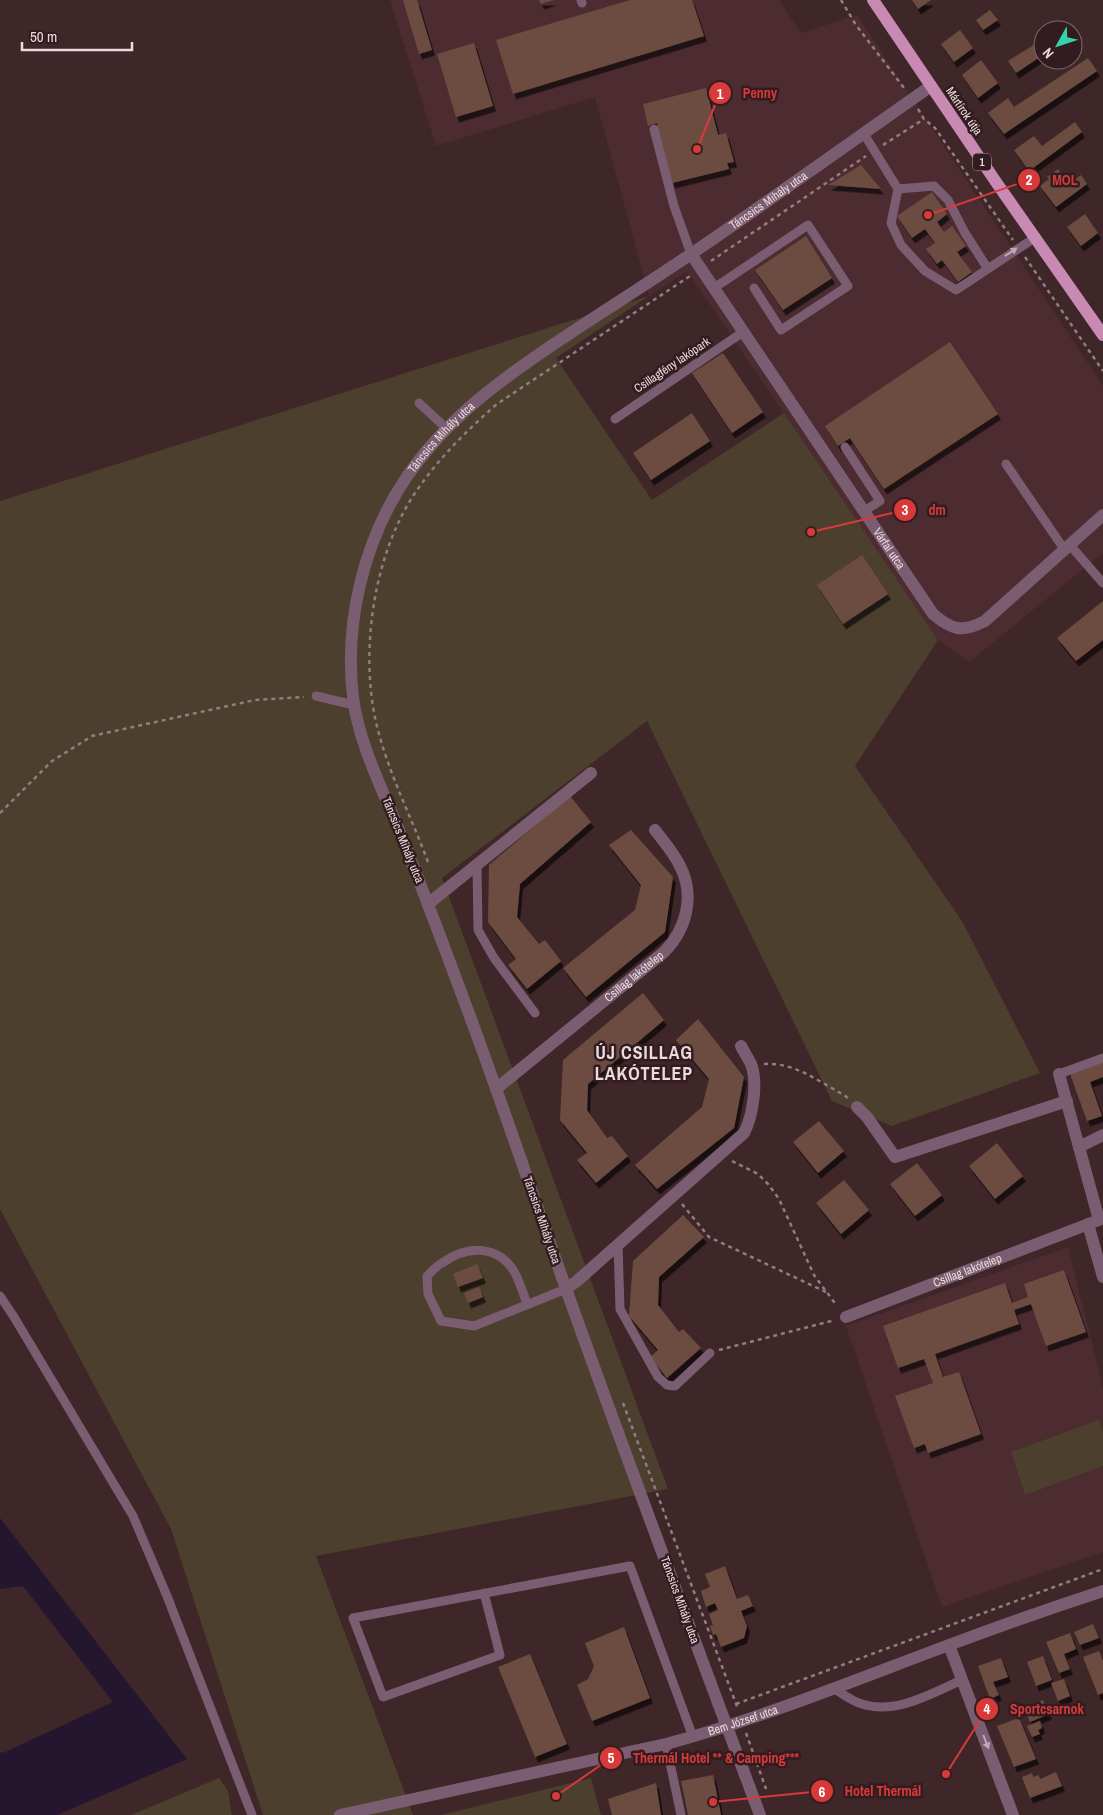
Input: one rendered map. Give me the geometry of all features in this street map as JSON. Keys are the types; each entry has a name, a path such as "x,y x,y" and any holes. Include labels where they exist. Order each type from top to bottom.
{"main road":[{"name":"Mártírok útja","path":"873,0 1103,334"}],"street":[{"name":"Táncsics Mihály utca","path":"760,1815 566,1289 496,1089 428,904 364,742 354,705 351,680 353,626 363,573 371,548 396,494 420,459 446,428 471,405 515,370 691,254 931,86"},
{"name":"Várfal utca","path":"691,254 933,614 946,624 955,628 974,627 985,621 1066,546 1102,518"},
{"path":"428,904 591,773"},
{"name":"Csillag lakótelep","path":"496,1089 674,943 687,912 688,896 686,881 675,856 655,830"},
{"path":"566,1289 744,1133 750,1121 754,1096 751,1065 741,1046"},
{"path":"1059,1074 1098,1220 1088,1224 1103,1277"},
{"path":"857,1107 867,1117 895,1157 1066,1101"},
{"path":"1079,1147 1103,1135"},
{"name":"Csillag lakótelep","path":"846,1317 1088,1224"},
{"name":"Bem József utca","path":"340,1815 693,1737 835,1689 949,1645 1103,1591"},
{"path":"949,1645 1013,1815"}],"lane":[{"path":"654,129 674,206 691,254"},
{"path":"864,134 898,189 891,223 901,246 925,271 956,290 1036,236"},
{"path":"898,189 934,186 948,200 965,233 988,269"},
{"path":"714,288 808,225 848,286 781,330 754,288"},
{"name":"Csillagfény lakópark","path":"615,419 743,332"},
{"path":"420,403 446,428"},
{"path":"845,447 880,501 864,511"},
{"path":"1006,464 1066,546 1103,583"},
{"path":"316,696 354,705"},
{"path":"477,866 478,930 494,958 535,1013"},
{"path":"1059,1074 1103,1058"},
{"path":"618,1244 620,1309 658,1378 667,1385 675,1386 710,1353"},
{"path":"527,1304 515,1273 502,1258 490,1251 482,1250 461,1253 442,1263 427,1276 428,1294 441,1321 474,1326 566,1289"},
{"path":"0,1296 132,1516 167,1596 252,1815"},
{"path":"484,1593 500,1655 383,1697 353,1618 484,1593 630,1566 693,1737"},
{"path":"835,1689 862,1704 872,1707 885,1707 903,1704 962,1680"},
{"path":"666,1744 680,1815"}],"path":[{"path":"841,0 856,25 912,99 924,119 935,128"},
{"path":"431,870 379,734 372,698 369,666 374,606 390,545 399,522 414,494 452,445 498,404 924,119"},
{"path":"0,812 52,761 92,736 255,700 316,696"},
{"path":"751,1065 778,1063 795,1068 844,1095 857,1107"},
{"path":"710,1353 846,1317 814,1275 779,1199 768,1184 758,1174 719,1155"},
{"path":"674,1195 710,1237 827,1293"},
{"path":"622,1400 737,1704 769,1796"},
{"path":"721,1710 1103,1569"}],"shaded area":[{"path":"390,0 779,0 801,33 857,15 1103,386 1103,553 969,662 938,640 687,271 649,296 595,97 436,146"},
{"path":"649,296 556,358 652,500 784,413 938,640 855,766 962,921 1040,1073 892,1126 832,1101 647,721 442,878 668,1489 316,1556 413,1815 263,1815 171,1529 0,1209 0,501"},
{"path":"1068,1247 1103,1388 1103,1552 942,1607 846,1326"},
{"path":"1099,1420 1103,1432 1103,1466 1025,1495 1011,1452"},
{"path":"0,1518 187,1759 57,1815 0,1815 0,1752 3,1753 113,1702 23,1586 0,1589"},
{"path":"219,1778 228,1791 232,1815 131,1815"},
{"path":"591,1778 601,1815 441,1815"}],"building":[{"path":"403,0 417,0 432,50 419,54"},
{"path":"539,0 554,0 541,4"},
{"path":"630,0 692,0 704,36 513,94 496,40"},
{"path":"912,0 931,0 918,9"},
{"path":"990,10 998,20 983,30 976,20"},
{"path":"960,30 973,48 954,62 941,44"},
{"path":"474,43 493,106 456,117 437,54"},
{"path":"1033,45 1033,62 1016,73 1008,61"},
{"path":"1088,58 1097,71 1004,134 988,113 1008,98 1014,107 1070,70 1083,70 1083,61"},
{"path":"981,60 998,83 978,98 962,75"},
{"path":"706,88 718,135 726,133 734,162 727,163 729,169 672,183 657,123 648,126 643,104"},
{"path":"1075,122 1082,132 1029,171 1014,150 1034,136 1042,146"},
{"path":"861,165 881,189 828,185"},
{"path":"1058,169 1069,184 1081,175 1087,184 1056,207 1040,186 1049,179 1047,177"},
{"path":"932,192 947,214 937,222 944,232 952,226 966,246 957,252 972,272 958,282 942,260 937,264 926,249 935,243 925,229 912,238 897,216"},
{"path":"1085,214 1098,233 1081,246 1067,227"},
{"path":"806,236 832,278 783,310 755,270"},
{"path":"950,342 998,414 884,489 850,438 838,446 825,426"},
{"path":"723,353 763,412 732,433 692,373"},
{"path":"692,413 710,441 651,480 633,453"},
{"path":"862,555 888,594 843,624 817,585"},
{"path":"1103,601 1103,640 1076,661 1057,638"},
{"path":"570,796 591,822 520,884 517,917 539,944 545,940 561,961 527,989 508,965 516,959 488,922 489,865"},
{"path":"631,830 673,877 665,932 586,997 563,968 635,910 641,885 609,845"},
{"path":"643,993 664,1020 588,1084 587,1110 607,1138 612,1136 628,1156 596,1183 577,1160 587,1153 560,1120 563,1060"},
{"path":"698,1019 744,1077 734,1128 657,1189 635,1165 702,1107 709,1079 676,1040"},
{"path":"1103,1062 1103,1077 1090,1082 1102,1116 1087,1121 1070,1074"},
{"path":"819,1121 844,1151 818,1173 793,1142"},
{"path":"997,1143 1023,1176 995,1199 969,1166"},
{"path":"917,1163 942,1195 915,1216 890,1184"},
{"path":"844,1180 869,1210 841,1234 816,1203"},
{"path":"683,1215 704,1237 659,1277 658,1305 679,1332 683,1329 701,1348 667,1378 650,1357 658,1350 629,1316 633,1261"},
{"path":"477,1264 483,1278 458,1287 453,1274"},
{"path":"1064,1270 1086,1332 1046,1346 1031,1304 1014,1310 1019,1324 935,1354 943,1377 959,1372 981,1434 928,1453 925,1444 914,1448 895,1396 933,1383 924,1359 898,1368 883,1326 1005,1283 1012,1303 1028,1297 1024,1284"},
{"path":"479,1287 483,1297 468,1303 464,1293"},
{"path":"725,1566 737,1599 748,1595 753,1606 741,1611 747,1626 744,1638 721,1647 716,1634 713,1635 710,1626 713,1625 709,1614 718,1610 715,1603 706,1607 701,1591 710,1587 705,1574"},
{"path":"1093,1624 1099,1638 1080,1645 1074,1632"},
{"path":"624,1627 650,1698 592,1721 577,1685 588,1679 594,1666 585,1643"},
{"path":"1070,1633 1076,1649 1064,1654 1070,1669 1059,1673 1046,1642"},
{"path":"1099,1651 1103,1661 1103,1693 1098,1695 1083,1657"},
{"path":"530,1654 567,1744 535,1757 498,1667"},
{"path":"1043,1656 1052,1680 1036,1686 1027,1662"},
{"path":"1001,1658 1008,1677 993,1682 999,1695 990,1699 978,1666"},
{"path":"1064,1679 1070,1696 1058,1701 1051,1683"},
{"path":"1043,1700 1049,1714 1030,1722 1024,1708"},
{"path":"1019,1718 1036,1759 1014,1767 997,1726"},
{"path":"1040,1721 1042,1728 1038,1730 1040,1734 1032,1737 1027,1726"},
{"path":"1056,1772 1062,1786 1030,1798 1022,1777 1032,1773 1033,1777 1039,1775 1040,1779"},
{"path":"713,1775 721,1815 688,1815 681,1781"},
{"path":"656,1783 661,1815 612,1815 608,1799"}],"place":[{"name":"Penny","path":"697,149"},
{"name":"MOL","path":"928,215"},
{"name":"dm","path":"811,532"},
{"name":"Sportcsarnok","path":"946,1774"},
{"name":"Thermál Hotel ** & Camping***","path":"556,1796"},
{"name":"Hotel Thermál","path":"713,1802"}],"district":[{"name":"ÚJ CSILLAG LAKÓTELEP","path":"644,1062"}]}
